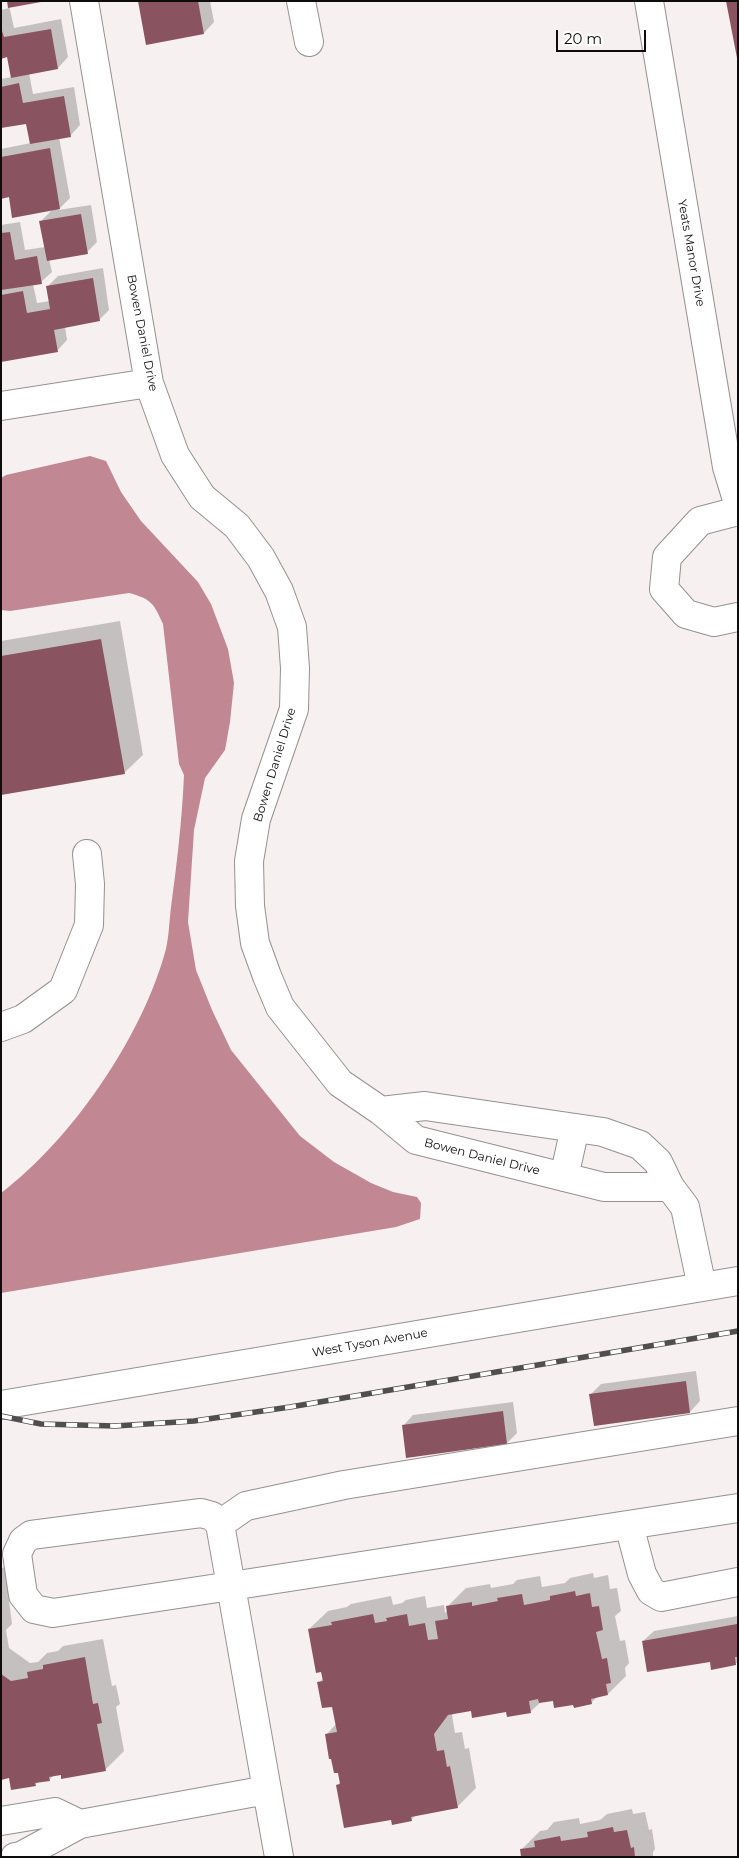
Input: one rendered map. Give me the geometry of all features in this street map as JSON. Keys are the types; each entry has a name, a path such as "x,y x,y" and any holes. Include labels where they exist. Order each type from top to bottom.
{"street":[{"name":"Bowen Daniel Drive","path":"84,1 149,383 175,455 202,496 237,526 261,558 279,591 292,626 295,668 294,710 256,819 249,861 250,906 255,943 280,1006 340,1083 381,1111 416,1140 604,1187 670,1187"},
{"path":"302,1 308,42"},
{"name":"Yeats Manor Drive","path":"649,1 727,466 738,503"},
{"path":"1,406 149,383"},
{"path":"738,511 700,522 680,543 667,557 664,589 686,614 714,622 738,617"},
{"path":"1,1027 23,1019 63,990 89,925 90,884 87,854"},
{"path":"381,1111 425,1106 603,1132 640,1145 658,1162 670,1187 685,1207 702,1287"},
{"path":"564,1177 575,1128"},
{"name":"West Tyson Avenue","path":"1,1404 738,1281"},
{"path":"220,1524 246,1506 344,1485 738,1421"},
{"path":"280,1857 267,1790 232,1586 220,1524 212,1516 201,1513 32,1535 22,1541 17,1554 23,1595 34,1609 53,1613 232,1586 738,1508"},
{"path":"629,1525 642,1574 651,1591 661,1597 738,1582"},
{"path":"15,1857 21,1856 80,1824 267,1790"},
{"path":"1,1821 55,1812 80,1824"}],"shaded area":[{"path":"90,456 106,461 121,492 141,521 198,582 211,604 228,649 234,683 230,722 225,750 205,778 194,830 188,922 196,970 212,1010 231,1050 300,1136 334,1162 371,1183 393,1192 417,1197 421,1203 420,1219 396,1227 1,1293 1,1193 52,1146 77,1117 120,1054 138,1021 153,988 166,950 179,841 184,775 179,764 163,624 151,603 129,593 10,611 1,610 1,478 6,475"}],"building":[{"path":"7,1 41,1 41,2 8,8"},
{"path":"138,1 198,1 204,34 146,45"},
{"path":"726,1 738,1 738,58 737,58"},
{"path":"1,28 4,37 51,29 58,69 11,78 7,57 1,59"},
{"path":"19,83 23,103 64,96 71,137 30,144 26,124 1,128 1,87"},
{"path":"50,148 60,209 12,218 9,197 1,199 1,157"},
{"path":"81,214 88,254 47,261 39,221"},
{"path":"10,232 15,260 37,256 42,284 1,290 1,233"},
{"path":"93,278 100,321 54,330 58,352 1,362 1,295 23,291 27,313 50,309 46,286"},
{"path":"101,639 125,774 1,795 1,656"},
{"path":"686,1381 690,1413 594,1426 589,1394"},
{"path":"503,1411 507,1444 406,1458 402,1425"},
{"path":"575,1591 576,1596 590,1593 592,1607 599,1606 603,1630 596,1632 602,1659 607,1658 611,1683 606,1684 608,1695 591,1699 592,1704 574,1708 573,1705 554,1708 553,1701 539,1703 538,1699 529,1701 531,1713 507,1717 506,1712 472,1718 471,1711 448,1715 434,1734 437,1751 444,1750 447,1767 450,1766 458,1808 411,1817 412,1821 392,1825 391,1820 344,1828 336,1785 340,1784 338,1773 334,1773 331,1759 329,1759 325,1734 337,1732 332,1707 322,1708 317,1682 323,1681 321,1672 316,1673 308,1629 332,1625 331,1622 373,1614 375,1623 387,1621 386,1618 407,1614 409,1626 425,1623 428,1640 438,1639 435,1621 448,1619 446,1606 472,1602 472,1606 498,1601 497,1598 522,1594 524,1605 550,1600 550,1596"},
{"path":"737,1624 738,1657 735,1657 736,1665 711,1670 710,1662 647,1672 642,1641"},
{"path":"85,1657 93,1704 98,1703 102,1723 97,1724 106,1771 61,1779 61,1775 49,1777 50,1781 35,1783 36,1786 11,1790 9,1778 1,1780 1,1674 11,1681 28,1678 27,1672 43,1669 43,1665"},
{"path":"613,1827 614,1832 627,1830 631,1848 634,1847 635,1857 521,1857 520,1849 535,1847 534,1841 560,1836 561,1841 588,1837 587,1832"}],"railway":[{"path":"1,1416 41,1424 115,1426 194,1421 290,1407 738,1331"}]}
